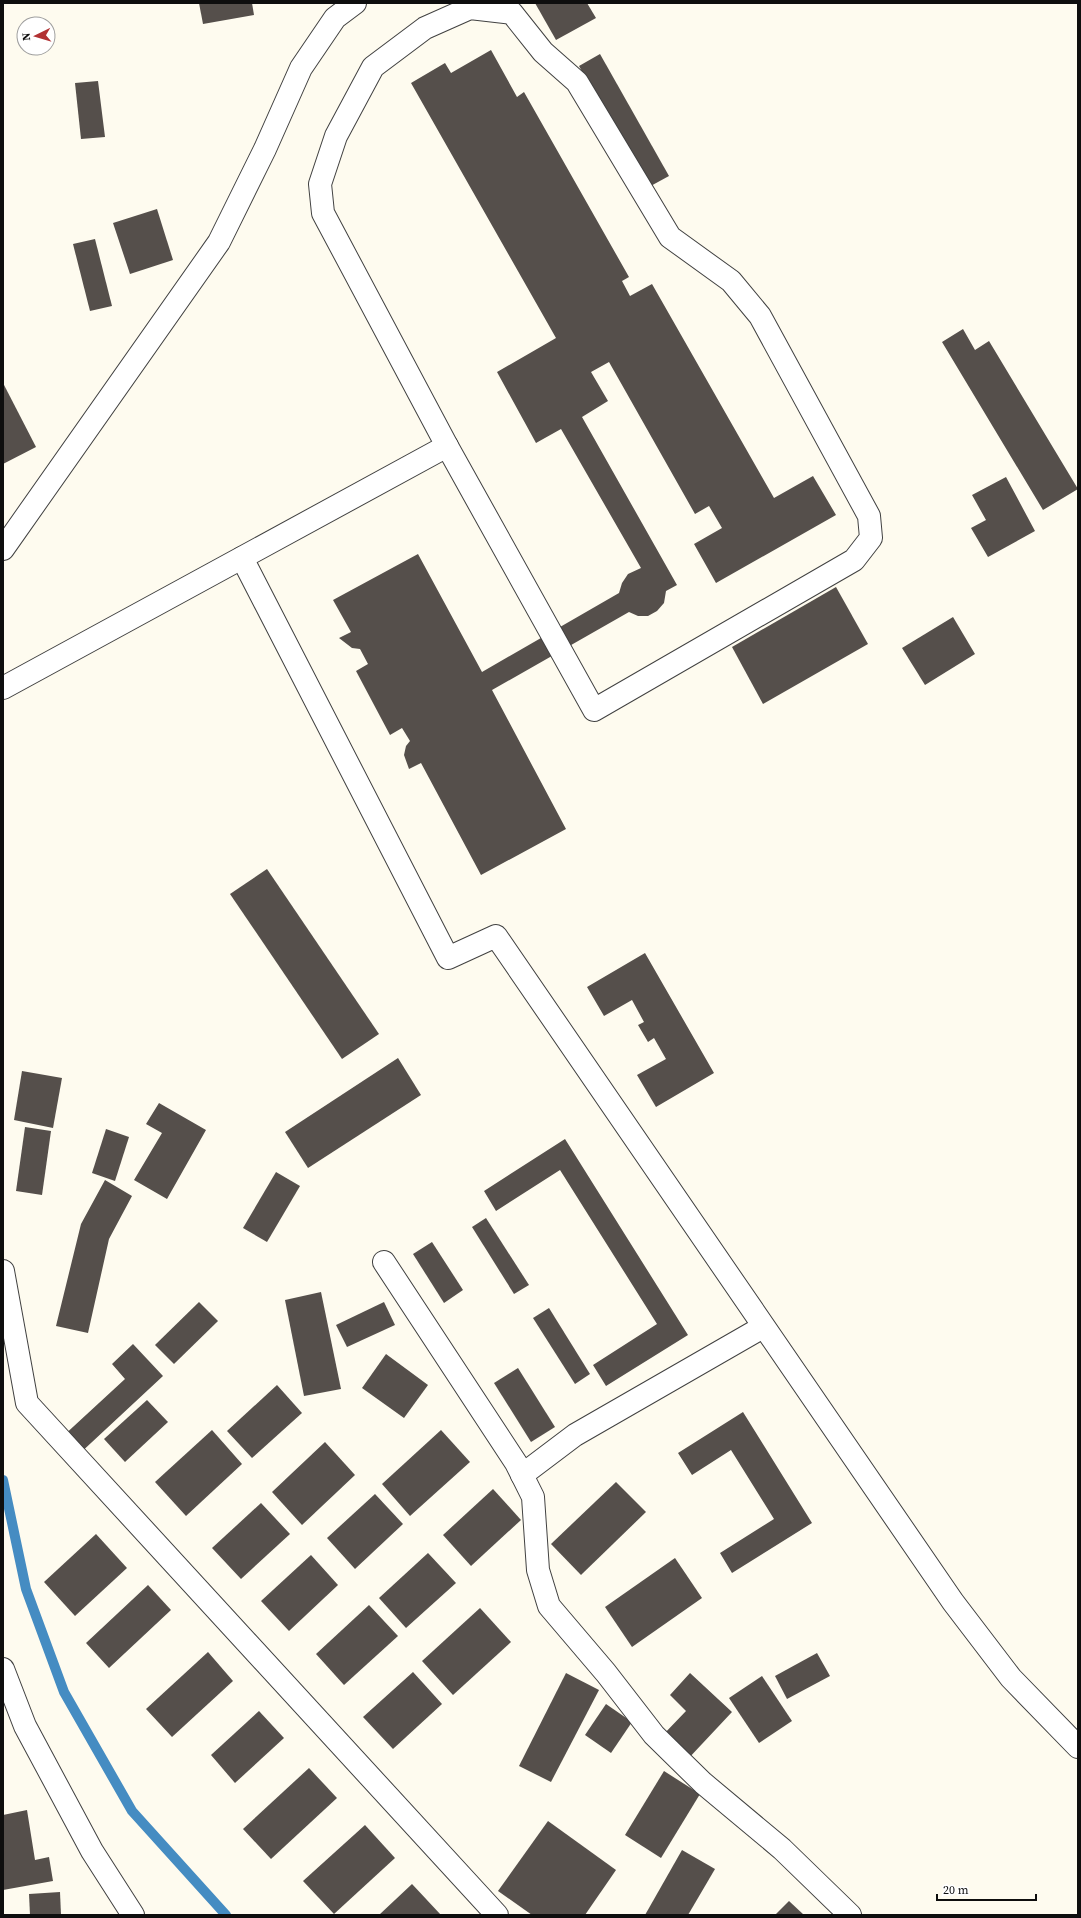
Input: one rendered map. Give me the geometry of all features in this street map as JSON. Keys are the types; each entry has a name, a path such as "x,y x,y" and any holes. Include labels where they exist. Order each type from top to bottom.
{"street":[{"path":"3,548 220,242 265,149 301,68 335,18 355,3"},
{"path":"470,8 512,13 543,52 577,82 670,237 731,281 760,316 869,516 871,538 854,560 594,710 447,446 323,213 320,184 336,136 373,67 425,28 470,8"},
{"path":"3,688 447,446"},
{"path":"242,558 448,958 496,936 953,1602 1011,1678 1078,1747"},
{"path":"384,1262 516,1463 533,1497 538,1570 548,1606 606,1673 654,1735 703,1784 782,1849 850,1915"},
{"path":"3,1271 27,1403 497,1915"},
{"path":"522,1476 575,1435 764,1327"},
{"path":"3,1669 25,1726 92,1851 133,1915"}],"building":[{"path":"199,3 252,3 254,15 203,24"},
{"path":"535,3 587,3 596,18 556,40"},
{"path":"491,50 517,97 524,92 629,277 622,281 630,296 652,284 774,498 813,476 836,515 716,583 694,544 722,528 709,506 695,514 609,362 591,372 608,401 582,417 677,585 666,591 664,603 657,611 648,616 638,616 629,612 492,690 566,829 481,875 421,763 409,769 404,755 406,746 410,741 402,728 390,735 356,671 368,664 360,649 352,648 339,638 351,632 333,600 418,554 482,672 619,593 622,583 628,574 641,568 561,429 536,443 497,372 556,338 411,83 445,63 451,73"},
{"path":"600,54 669,176 647,188 579,66"},
{"path":"98,81 105,137 81,139 75,83"},
{"path":"157,209 173,260 130,274 113,223"},
{"path":"95,239 112,306 90,311 73,244"},
{"path":"963,329 975,350 989,341 1078,489 1043,510 942,342"},
{"path":"3,383 36,447 3,464"},
{"path":"1006,477 1035,531 988,557 971,528 986,520 972,495"},
{"path":"836,587 868,644 763,704 732,647"},
{"path":"953,617 975,654 925,685 902,648"},
{"path":"267,869 379,1034 342,1059 230,894"},
{"path":"645,953 714,1073 656,1107 637,1075 666,1059 654,1038 648,1042 638,1025 644,1022 632,1000 604,1016 587,987"},
{"path":"398,1058 421,1095 308,1168 285,1132"},
{"path":"22,1071 62,1078 53,1128 14,1120"},
{"path":"159,1103 206,1130 167,1199 134,1180 162,1133 146,1124"},
{"path":"25,1127 51,1131 42,1195 16,1191"},
{"path":"106,1129 129,1137 115,1181 92,1173"},
{"path":"565,1139 688,1335 606,1386 593,1365 657,1324 560,1170 496,1211 484,1191"},
{"path":"276,1172 300,1186 267,1242 243,1228"},
{"path":"105,1180 132,1196 109,1239 88,1333 56,1326 81,1224"},
{"path":"486,1218 529,1285 514,1294 472,1227"},
{"path":"432,1242 463,1290 444,1303 413,1254"},
{"path":"321,1292 341,1389 304,1396 285,1300"},
{"path":"199,1302 218,1321 174,1364 155,1345"},
{"path":"384,1302 395,1325 347,1347 336,1325"},
{"path":"549,1308 590,1374 575,1384 533,1318"},
{"path":"133,1344 163,1376 77,1456 61,1438 125,1379 112,1364"},
{"path":"386,1354 428,1385 404,1418 362,1388"},
{"path":"518,1368 555,1427 531,1442 494,1383"},
{"path":"277,1385 302,1413 252,1458 227,1431"},
{"path":"147,1400 168,1422 125,1462 104,1439"},
{"path":"743,1412 812,1523 732,1573 720,1553 774,1519 731,1450 692,1475 678,1453"},
{"path":"212,1430 242,1464 186,1516 155,1482"},
{"path":"441,1430 470,1462 410,1516 382,1484"},
{"path":"325,1442 355,1475 302,1525 272,1492"},
{"path":"616,1482 646,1512 581,1575 551,1544"},
{"path":"493,1489 521,1520 471,1566 443,1535"},
{"path":"375,1494 403,1524 355,1569 327,1538"},
{"path":"261,1503 290,1534 241,1579 212,1548"},
{"path":"96,1534 127,1568 75,1616 44,1582"},
{"path":"428,1553 456,1583 406,1628 379,1598"},
{"path":"311,1555 338,1585 289,1631 261,1601"},
{"path":"675,1558 702,1598 632,1647 605,1607"},
{"path":"148,1585 171,1610 109,1668 86,1643"},
{"path":"369,1605 398,1636 344,1685 316,1654"},
{"path":"480,1608 511,1642 453,1695 422,1661"},
{"path":"208,1652 233,1681 172,1737 146,1709"},
{"path":"817,1653 830,1676 787,1699 775,1676"},
{"path":"413,1672 442,1704 393,1749 363,1717"},
{"path":"566,1673 599,1690 551,1782 519,1766"},
{"path":"690,1673 732,1712 687,1760 662,1736 686,1711 670,1695"},
{"path":"762,1676 792,1721 759,1743 729,1698"},
{"path":"606,1704 632,1722 611,1753 585,1735"},
{"path":"259,1711 284,1738 235,1783 211,1755"},
{"path":"309,1768 337,1798 271,1859 243,1829"},
{"path":"664,1771 700,1794 661,1858 625,1835"},
{"path":"27,1810 35,1860 49,1857 53,1881 3,1890 3,1815"},
{"path":"548,1821 616,1870 585,1915 532,1915 498,1891"},
{"path":"365,1825 395,1858 334,1914 303,1881"},
{"path":"682,1850 715,1869 688,1915 645,1915"},
{"path":"412,1884 441,1915 379,1915"},
{"path":"60,1892 61,1915 30,1915 29,1894"},
{"path":"789,1901 804,1915 775,1915"}],"waterway":[{"path":"3,1480 26,1589 64,1692 132,1811 226,1915"}]}
